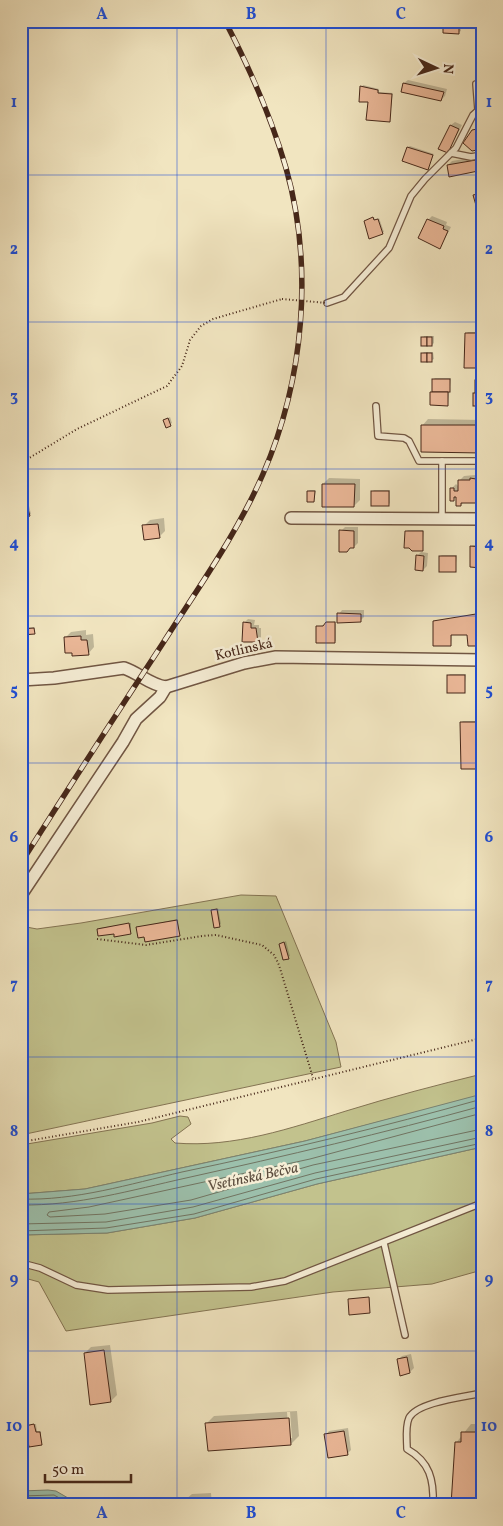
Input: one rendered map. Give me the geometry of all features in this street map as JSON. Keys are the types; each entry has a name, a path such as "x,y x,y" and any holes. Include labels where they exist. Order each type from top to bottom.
{"street":[{"path":"291,518 482,519"},
{"name":"Kotlinská","path":"166,687 244,663 276,657 482,660"},
{"path":"21,680 54,678 124,668 134,671 154,684 166,687 160,696 136,719 21,895"}],"lane":[{"path":"327,303 344,297 389,248 411,196 451,153 480,108 476,84 482,84"},
{"path":"451,153 471,156 482,155"},
{"path":"376,406 378,436 404,438 408,441 419,460 482,461"},
{"path":"442,461 442,519"},
{"path":"21,1263 40,1268 76,1285 108,1290 251,1287 285,1282 482,1203"},
{"path":"384,1243 405,1335"},
{"path":"433,1505 434,1487 430,1471 422,1461 407,1450 408,1420 416,1410 427,1405 482,1393"}],"path":[{"path":"21,463 77,429 167,386 182,366 190,340 201,326 213,319 282,299 327,303"},
{"path":"96,938 146,945 216,935 262,945 269,949 279,965 313,1078"},
{"path":"21,1142 138,1122 482,1038"}],"shaded area":[{"path":"241,895 276,896 336,1042 341,1067 21,1135 21,926 37,929 81,923"},
{"path":"482,1074 482,1095 305,1141 85,1189 21,1194 21,1147 27,1144 152,1123 180,1116 188,1117 191,1124 171,1139 175,1143 197,1144 241,1140"},
{"path":"482,1147 482,1270 432,1284 333,1292 66,1331 39,1282 21,1277 21,1235 107,1233 195,1218 317,1184"}],"water":[{"name":"Vsetínská Bečva","path":"482,1094 482,1147 317,1184 195,1218 107,1233 21,1235 21,1194 85,1189 305,1141"},
{"path":"21,1491 56,1491 80,1505 21,1505"}],"building":[{"path":"443,21 459,21 459,34 443,33"},
{"path":"476,41 482,41 482,79 476,79"},
{"path":"403,83 444,92 441,101 401,92"},
{"path":"360,86 378,90 378,93 392,94 390,122 366,120 368,102 359,102"},
{"path":"450,125 459,129 448,153 438,149"},
{"path":"482,128 482,149 472,151 463,143 472,130"},
{"path":"407,147 433,155 428,170 402,161"},
{"path":"476,160 478,171 449,177 447,165"},
{"path":"482,193 482,223 481,223 473,195"},
{"path":"373,217 374,220 378,219 383,234 369,239 364,221"},
{"path":"427,219 444,226 443,229 448,231 440,249 418,238"},
{"path":"478,237 482,237 482,251 478,251"},
{"path":"480,264 482,265 482,284 480,284"},
{"path":"465,333 479,333 478,346 482,346 482,368 464,368"},
{"path":"421,337 427,337 427,346 421,346"},
{"path":"427,337 432,337 432,346 427,346"},
{"path":"421,353 427,353 427,362 421,362"},
{"path":"427,353 432,353 432,362 427,362"},
{"path":"432,379 450,379 450,392 432,392"},
{"path":"475,380 482,380 482,393 475,393"},
{"path":"430,392 448,392 448,406 430,405"},
{"path":"473,393 482,393 482,406 473,406"},
{"path":"168,418 171,426 166,428 163,420"},
{"path":"421,425 482,425 482,453 421,452"},
{"path":"470,478 482,480 482,503 461,503 461,506 456,506 456,497 454,497 454,501 450,501 450,488 458,491 458,480 470,480"},
{"path":"322,484 355,484 354,507 322,507"},
{"path":"307,491 315,491 314,502 307,502"},
{"path":"371,491 389,491 389,506 371,506"},
{"path":"26,502 30,516 21,519 21,504"},
{"path":"158,524 160,538 144,540 142,525"},
{"path":"339,530 354,531 354,548 350,548 347,552 339,552"},
{"path":"405,531 423,531 423,551 412,551 409,548 404,548"},
{"path":"470,546 482,547 482,568 470,567"},
{"path":"416,555 424,556 423,571 415,570"},
{"path":"439,556 456,556 456,572 439,572"},
{"path":"337,613 361,614 361,622 337,623"},
{"path":"482,613 482,646 468,646 467,635 451,635 451,646 433,646 433,621"},
{"path":"243,622 251,623 251,628 256,628 258,642 242,642"},
{"path":"326,622 335,622 335,643 316,643 316,626 323,626"},
{"path":"34,628 35,634 21,635 21,629"},
{"path":"81,636 81,640 87,640 89,655 72,656 72,653 65,653 64,637"},
{"path":"447,675 465,675 465,693 447,693"},
{"path":"460,722 482,722 482,769 461,769"},
{"path":"217,909 220,927 214,928 211,910"},
{"path":"177,920 180,936 145,942 144,937 138,938 136,927"},
{"path":"129,923 131,934 114,937 114,934 98,936 97,929"},
{"path":"284,942 289,959 283,960 279,944"},
{"path":"369,1297 370,1313 349,1315 348,1299"},
{"path":"104,1350 111,1402 90,1405 84,1353"},
{"path":"407,1357 410,1373 400,1376 397,1359"},
{"path":"289,1418 291,1445 208,1451 205,1423"},
{"path":"34,1424 36,1432 40,1432 42,1445 29,1447 25,1426"},
{"path":"344,1431 348,1455 328,1458 324,1434"},
{"path":"461,1432 478,1432 479,1478 482,1478 482,1487 479,1487 482,1505 451,1505 455,1442 461,1442"},
{"path":"206,1498 206,1505 185,1505 184,1500"}],"railway":[{"path":"21,863 229,539 263,474 277,438 288,400 296,362 302,284 300,244 295,206 286,168 267,111 225,21"}]}
